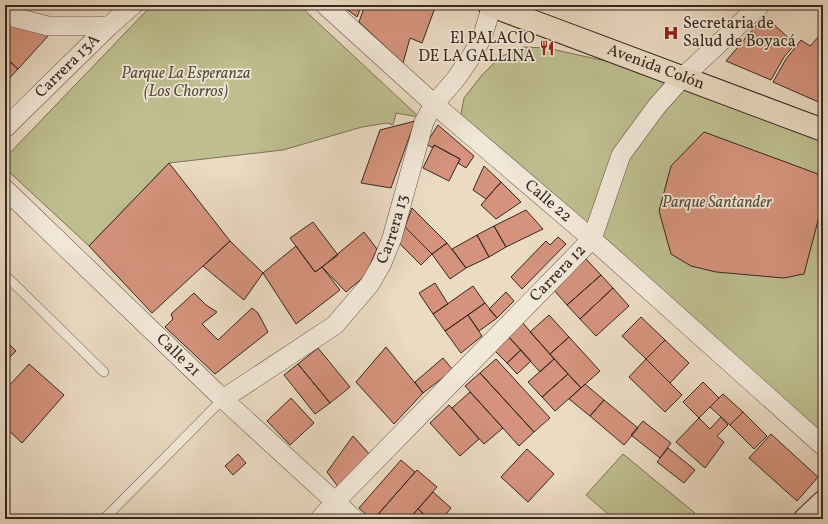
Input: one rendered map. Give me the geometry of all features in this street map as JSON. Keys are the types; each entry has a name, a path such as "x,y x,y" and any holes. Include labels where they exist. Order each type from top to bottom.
{"main road":[{"name":"Avenida Colón","path":"491,5 823,130"},
{"path":"805,519 823,502"}],"street":[{"name":"Carrera 13A","path":"5,128 132,5"},
{"name":"Calle 22","path":"325,5 434,104 592,239 823,446"},
{"name":"Carrera 13","path":"223,399 335,325 370,284 382,263 392,238 424,122 434,104 455,80 482,38 491,5"},
{"name":"Carrera 12","path":"320,519 592,239 621,156 657,106 682,78 760,5"},
{"path":"5,15 48,26 109,26"},
{"name":"Calle 21","path":"5,189 223,399 354,519"}],"lane":[{"path":"5,275 104,372"},
{"path":"104,519 223,399"}],"green space":[{"name":"Parque La Esperanza (Los Chorros)","path":"152,5 299,5 419,117 396,113 393,125 387,123 362,127 283,150 169,163 89,246 5,168 5,158"},
{"name":"Parque Santander","path":"524,47 547,48 682,78 823,130 823,438 460,119 464,98 482,75 500,57"},
{"path":"623,454 695,513 690,519 614,519 586,495"}],"building":[{"path":"341,5 362,5 357,17"},
{"path":"365,5 436,5 422,43 410,38 403,63 359,22"},
{"path":"768,19 795,44 784,57 771,80 726,61 760,21 764,24"},
{"path":"10,24 48,35 18,69 5,57 5,29"},
{"path":"823,27 823,104 773,82 786,59 801,40 810,46 822,33 820,30"},
{"path":"5,57 18,69 5,83"},
{"path":"415,121 391,188 361,183 380,130"},
{"path":"438,125 474,156 466,168 458,163 460,159 434,145 433,148 426,144"},
{"path":"704,132 818,174 821,209 804,274 784,278 716,272 691,266 671,254 659,211 671,166"},
{"path":"434,145 460,159 449,181 423,168"},
{"path":"169,163 230,241 152,313 89,246"},
{"path":"484,166 501,182 486,199 473,190"},
{"path":"501,182 521,202 496,219 481,205"},
{"path":"412,208 447,243 432,254 405,227"},
{"path":"526,210 543,229 506,247 494,226"},
{"path":"313,222 338,255 315,272 290,238"},
{"path":"494,226 506,247 489,257 477,235"},
{"path":"405,227 432,254 421,265 399,243"},
{"path":"364,232 377,249 365,276 346,292 322,267"},
{"path":"477,235 489,257 466,268 452,249"},
{"path":"558,237 566,244 522,289 511,277 546,241 550,245"},
{"path":"230,241 263,273 244,300 203,266"},
{"path":"447,243 466,268 450,279 432,254"},
{"path":"296,246 315,272 322,267 340,290 296,324 263,273"},
{"path":"586,259 601,275 567,305 553,289"},
{"path":"601,275 613,288 580,319 567,305"},
{"path":"435,283 448,304 433,314 419,293"},
{"path":"473,286 485,303 445,331 433,314"},
{"path":"613,288 629,306 596,336 580,319"},
{"path":"506,292 514,301 497,318 489,309"},
{"path":"194,293 206,305 217,312 202,324 218,340 252,308 258,313 268,332 215,374 165,327 173,319 171,314"},
{"path":"485,303 497,318 479,331 468,315"},
{"path":"468,315 482,336 461,353 445,331"},
{"path":"549,315 569,337 550,354 530,332"},
{"path":"641,317 665,340 646,359 622,336"},
{"path":"522,322 554,359 540,372 507,335"},
{"path":"507,335 521,350 507,363 493,349"},
{"path":"569,337 600,371 581,388 550,354"},
{"path":"5,340 16,351 5,362"},
{"path":"665,340 689,363 670,383 646,359"},
{"path":"386,347 423,393 394,424 356,382"},
{"path":"318,348 350,387 330,403 298,364"},
{"path":"521,350 531,361 517,374 507,363"},
{"path":"443,358 453,370 423,393 415,382"},
{"path":"496,359 550,418 534,432 480,373"},
{"path":"554,359 568,374 542,397 528,382"},
{"path":"646,359 682,395 665,412 629,377"},
{"path":"29,364 64,395 22,443 5,427 5,390"},
{"path":"298,364 330,403 315,414 284,375"},
{"path":"480,373 534,432 519,446 465,386"},
{"path":"568,374 581,388 555,411 542,397"},
{"path":"703,382 719,398 699,418 683,402"},
{"path":"585,384 604,400 590,416 569,399"},
{"path":"470,392 503,428 484,444 452,408"},
{"path":"723,394 743,412 730,425 710,407"},
{"path":"291,398 314,423 290,445 267,421"},
{"path":"604,400 638,428 624,445 590,416"},
{"path":"449,405 479,439 460,456 430,423"},
{"path":"743,412 767,436 754,449 730,425"},
{"path":"721,417 728,425 717,436 724,442 705,468 676,442 699,418 710,429"},
{"path":"643,421 671,443 660,458 631,435"},
{"path":"771,434 818,477 797,501 749,458"},
{"path":"353,436 372,457 339,488 327,472"},
{"path":"668,448 695,470 684,483 657,462"},
{"path":"527,449 554,474 528,502 501,477"},
{"path":"238,454 246,463 233,475 225,466"},
{"path":"401,460 415,472 374,519 371,519 359,508"},
{"path":"417,470 437,487 409,519 374,519"},
{"path":"433,492 451,508 442,519 429,519 418,509"},
{"path":"418,509 429,519 409,519"}],"place":[{"name":"Secretaria de Salud de Boyacá","path":"671,33"},
{"name":"El PALACIO DE LA GALLINA","path":"547,48"}]}
